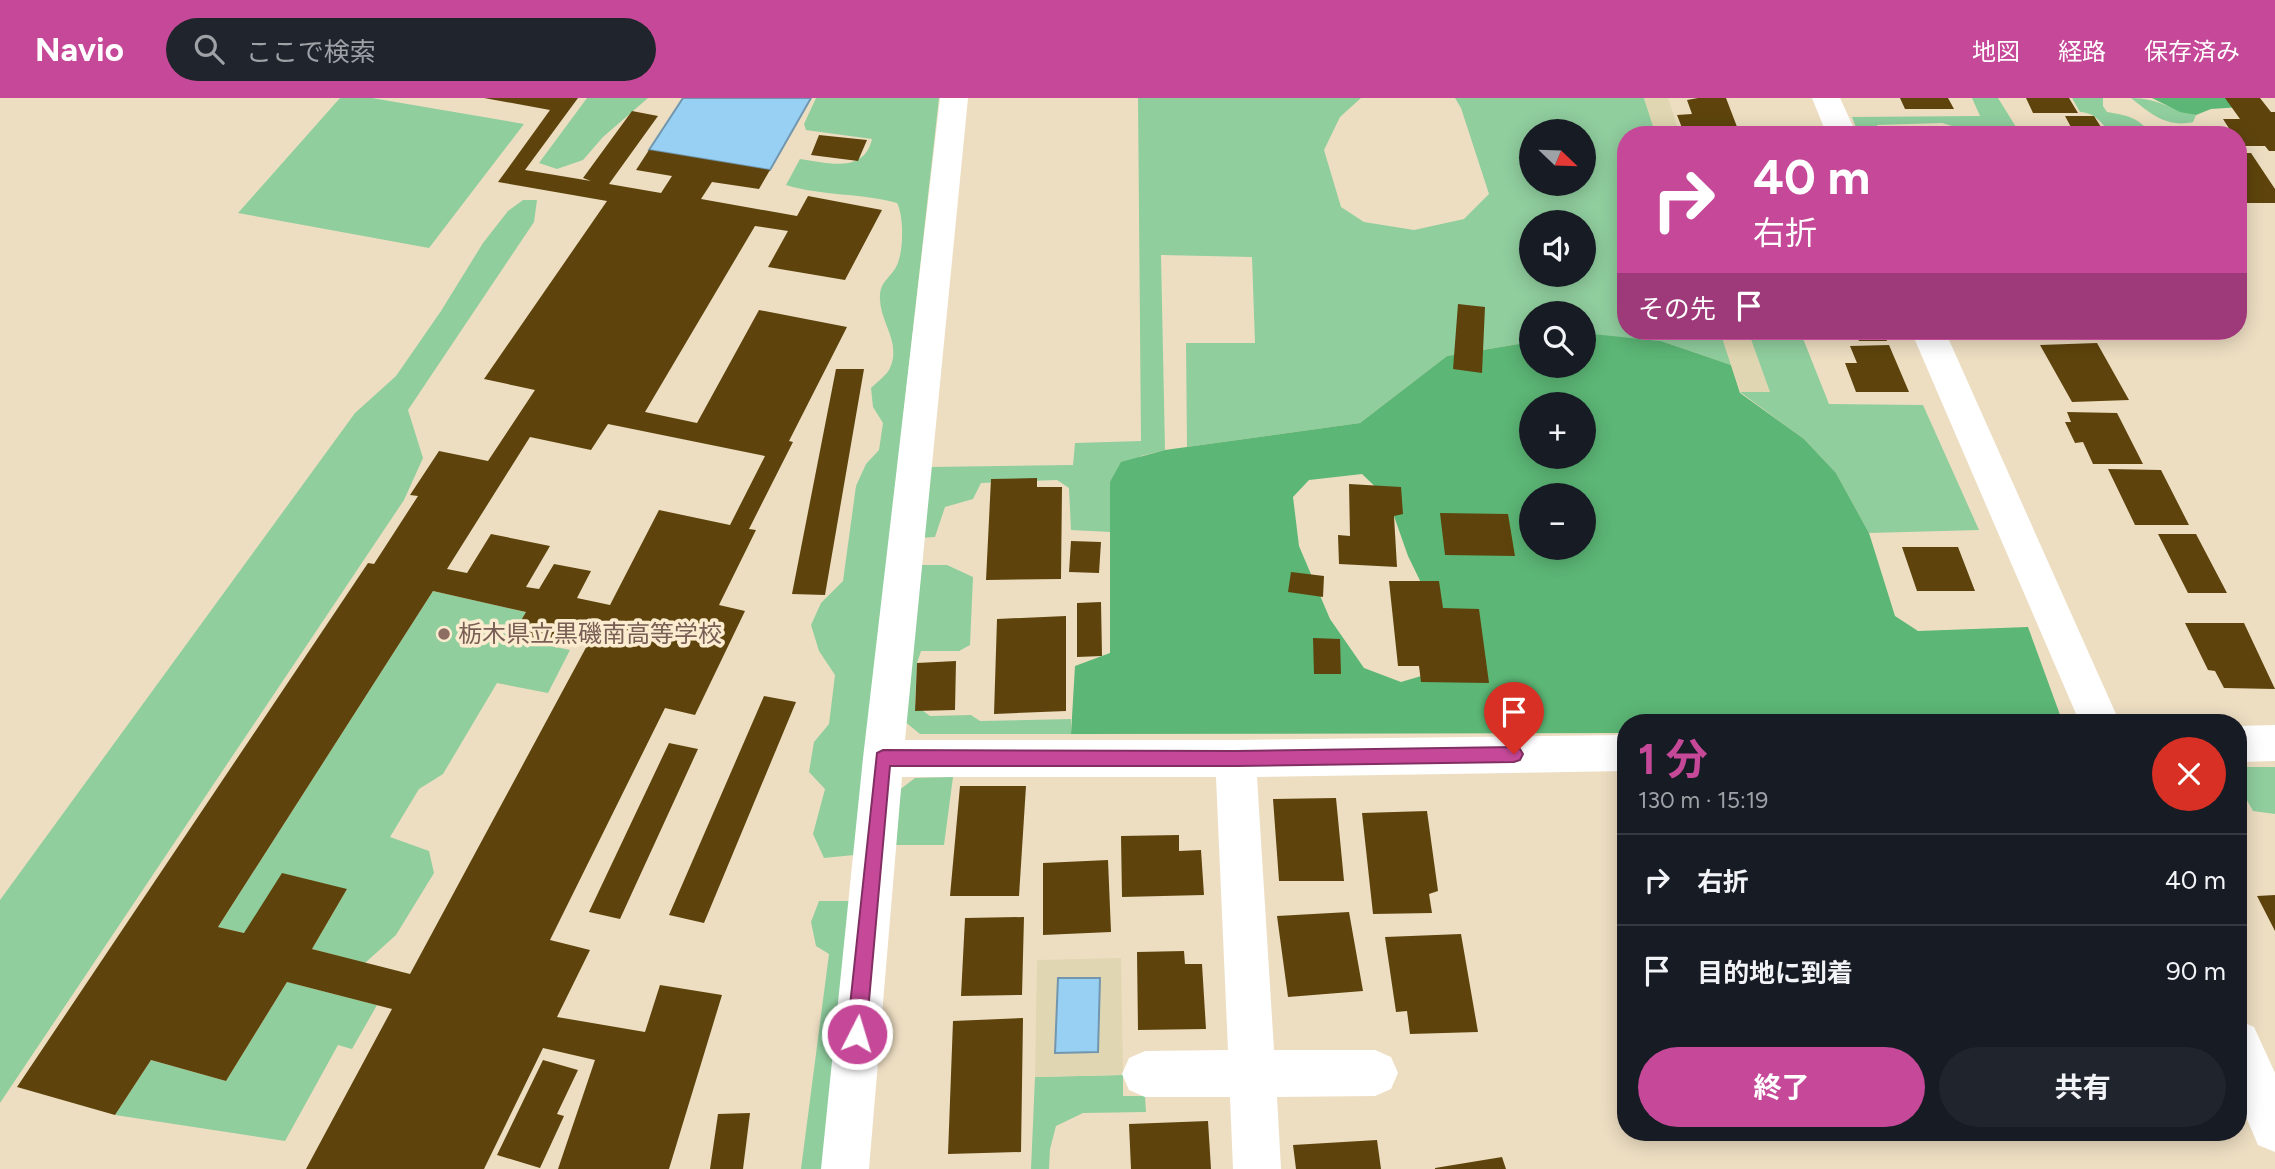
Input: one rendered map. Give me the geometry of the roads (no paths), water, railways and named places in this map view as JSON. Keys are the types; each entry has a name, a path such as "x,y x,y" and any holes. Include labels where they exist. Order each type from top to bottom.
{"street":[{"path":"845,1169 883,758 954,98"},
{"path":"1826,98 1838,126"},
{"path":"1932,340 2096,714"},
{"path":"2247,744 2275,743"},
{"path":"883,758 1236,759 1617,752"},
{"path":"1236,759 1257,1169"},
{"path":"2247,1064 2275,1128"},
{"path":"1145,1074 1375,1073"}],"water":[{"path":"683,98 811,98 770,170 649,150"},
{"path":"1058,978 1100,978 1098,1052 1055,1053"}],"place":[{"name":"栃木県立黒磯南高等学校","path":"444,634"}]}
